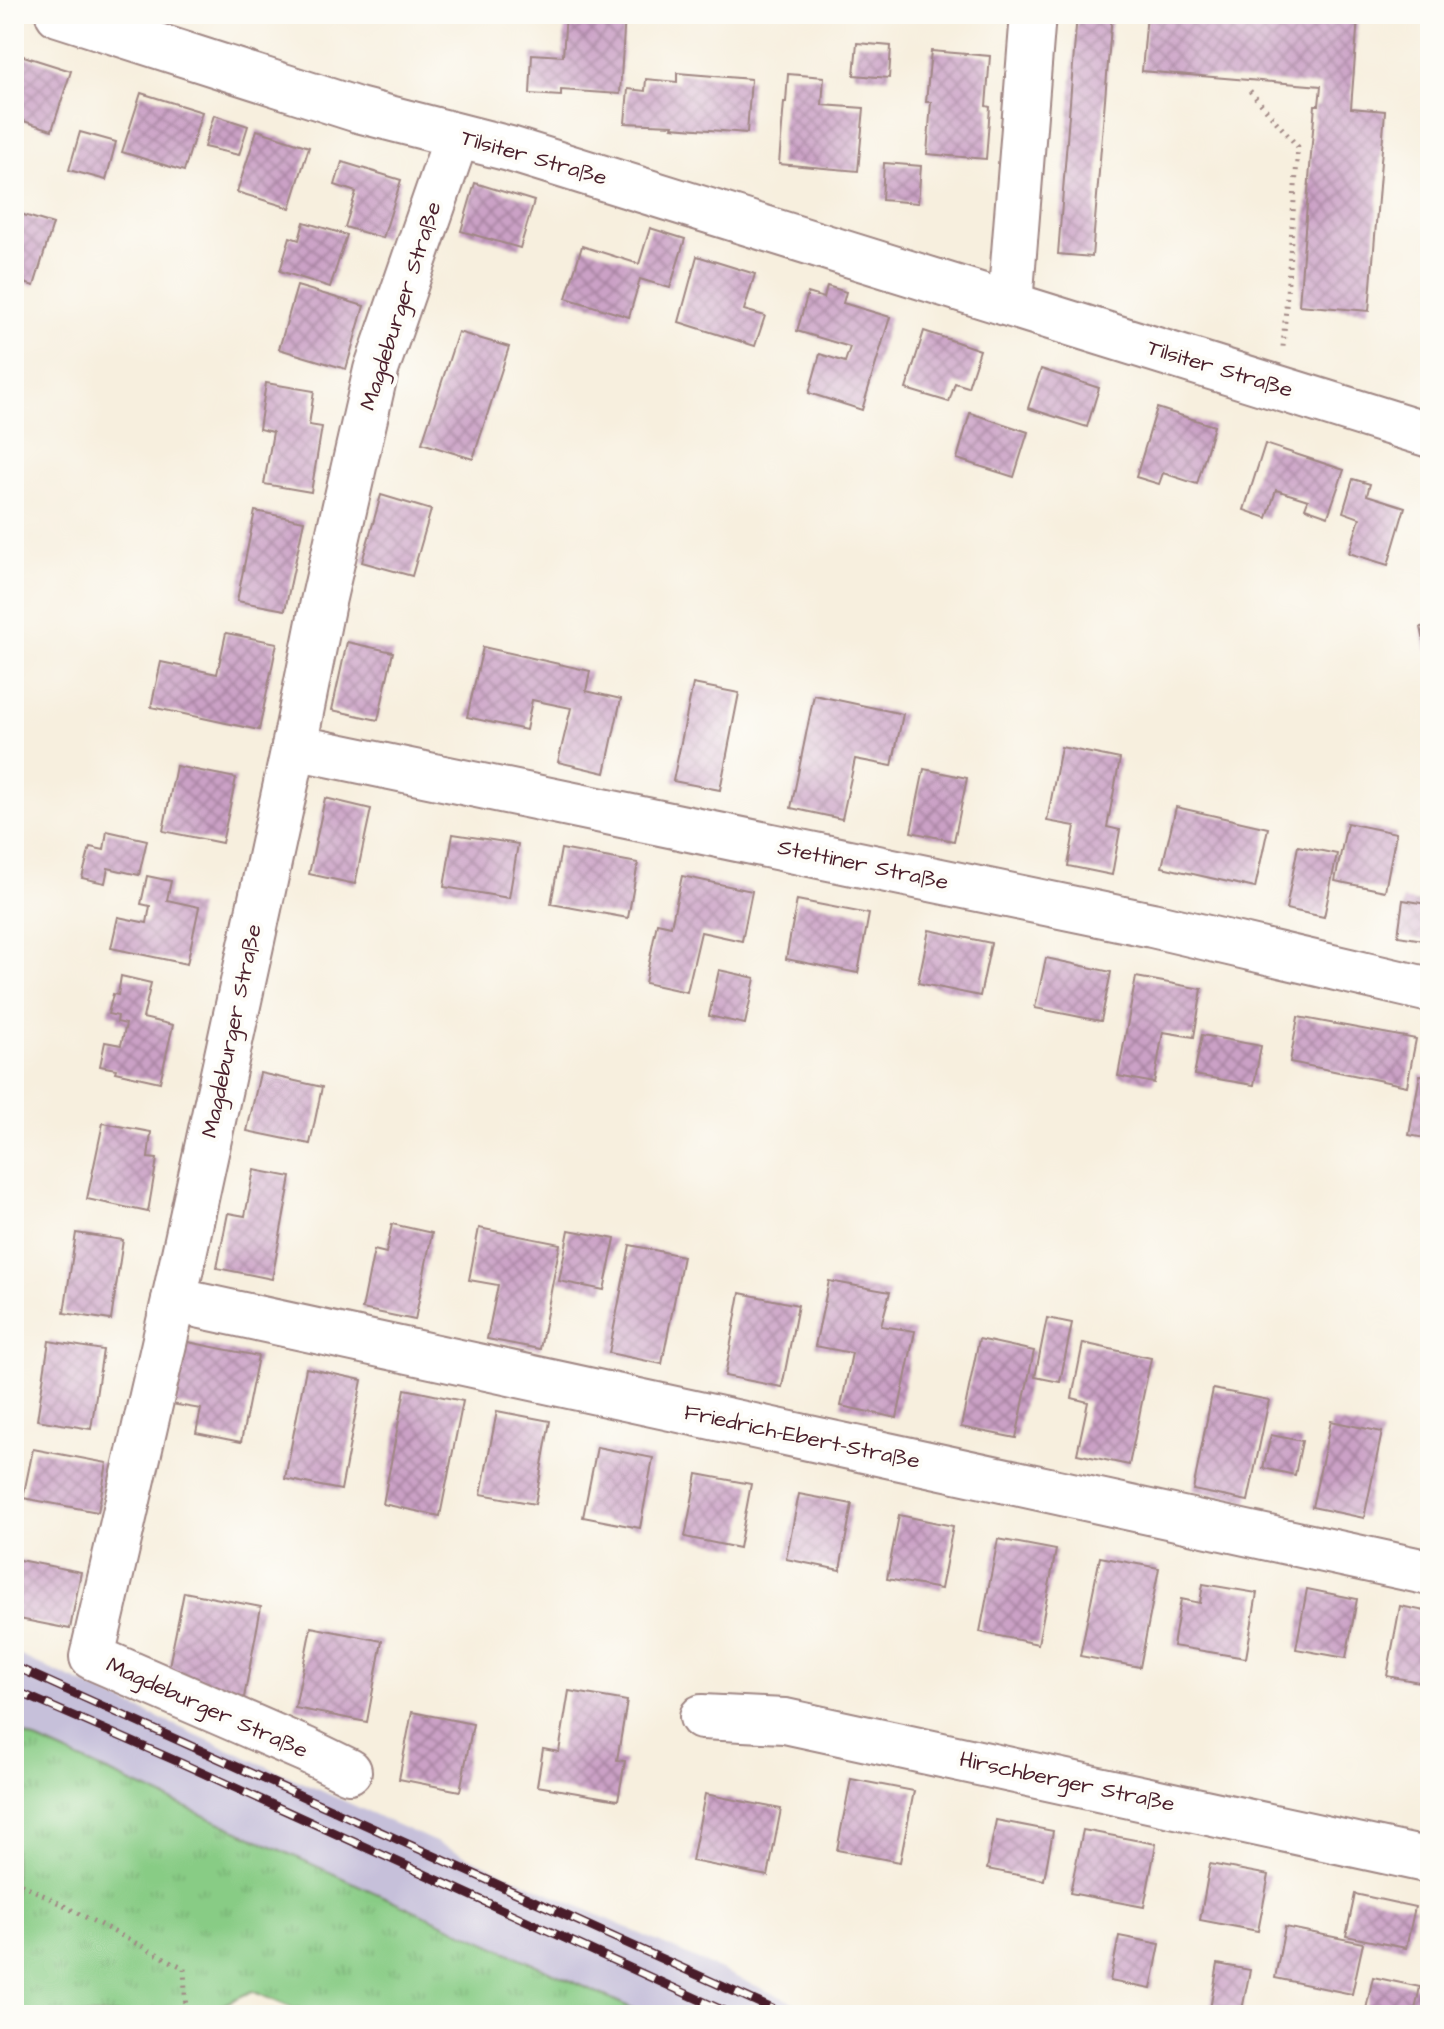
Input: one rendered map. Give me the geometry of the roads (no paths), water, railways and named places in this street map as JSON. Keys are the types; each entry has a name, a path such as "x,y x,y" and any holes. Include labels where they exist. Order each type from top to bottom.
{"street":[{"name":"Tilsiter Straße","path":"58,14 358,110 510,149 1430,435"},
{"path":"1010,304 1033,14"},
{"name":"Magdeburger Straße","path":"349,1771 92,1657 174,1300 323,602 376,370 457,136"},
{"name":"Stettiner Straße","path":"294,747 1152,925 1430,990"},
{"name":"Friedrich-Ebert-Straße","path":"174,1300 1430,1573"},
{"name":"Hirschberger Straße","path":"702,1717 785,1721 1430,1861"}],"railway":[{"path":"14,1666 786,2015"},
{"path":"14,1690 733,2015"}]}
